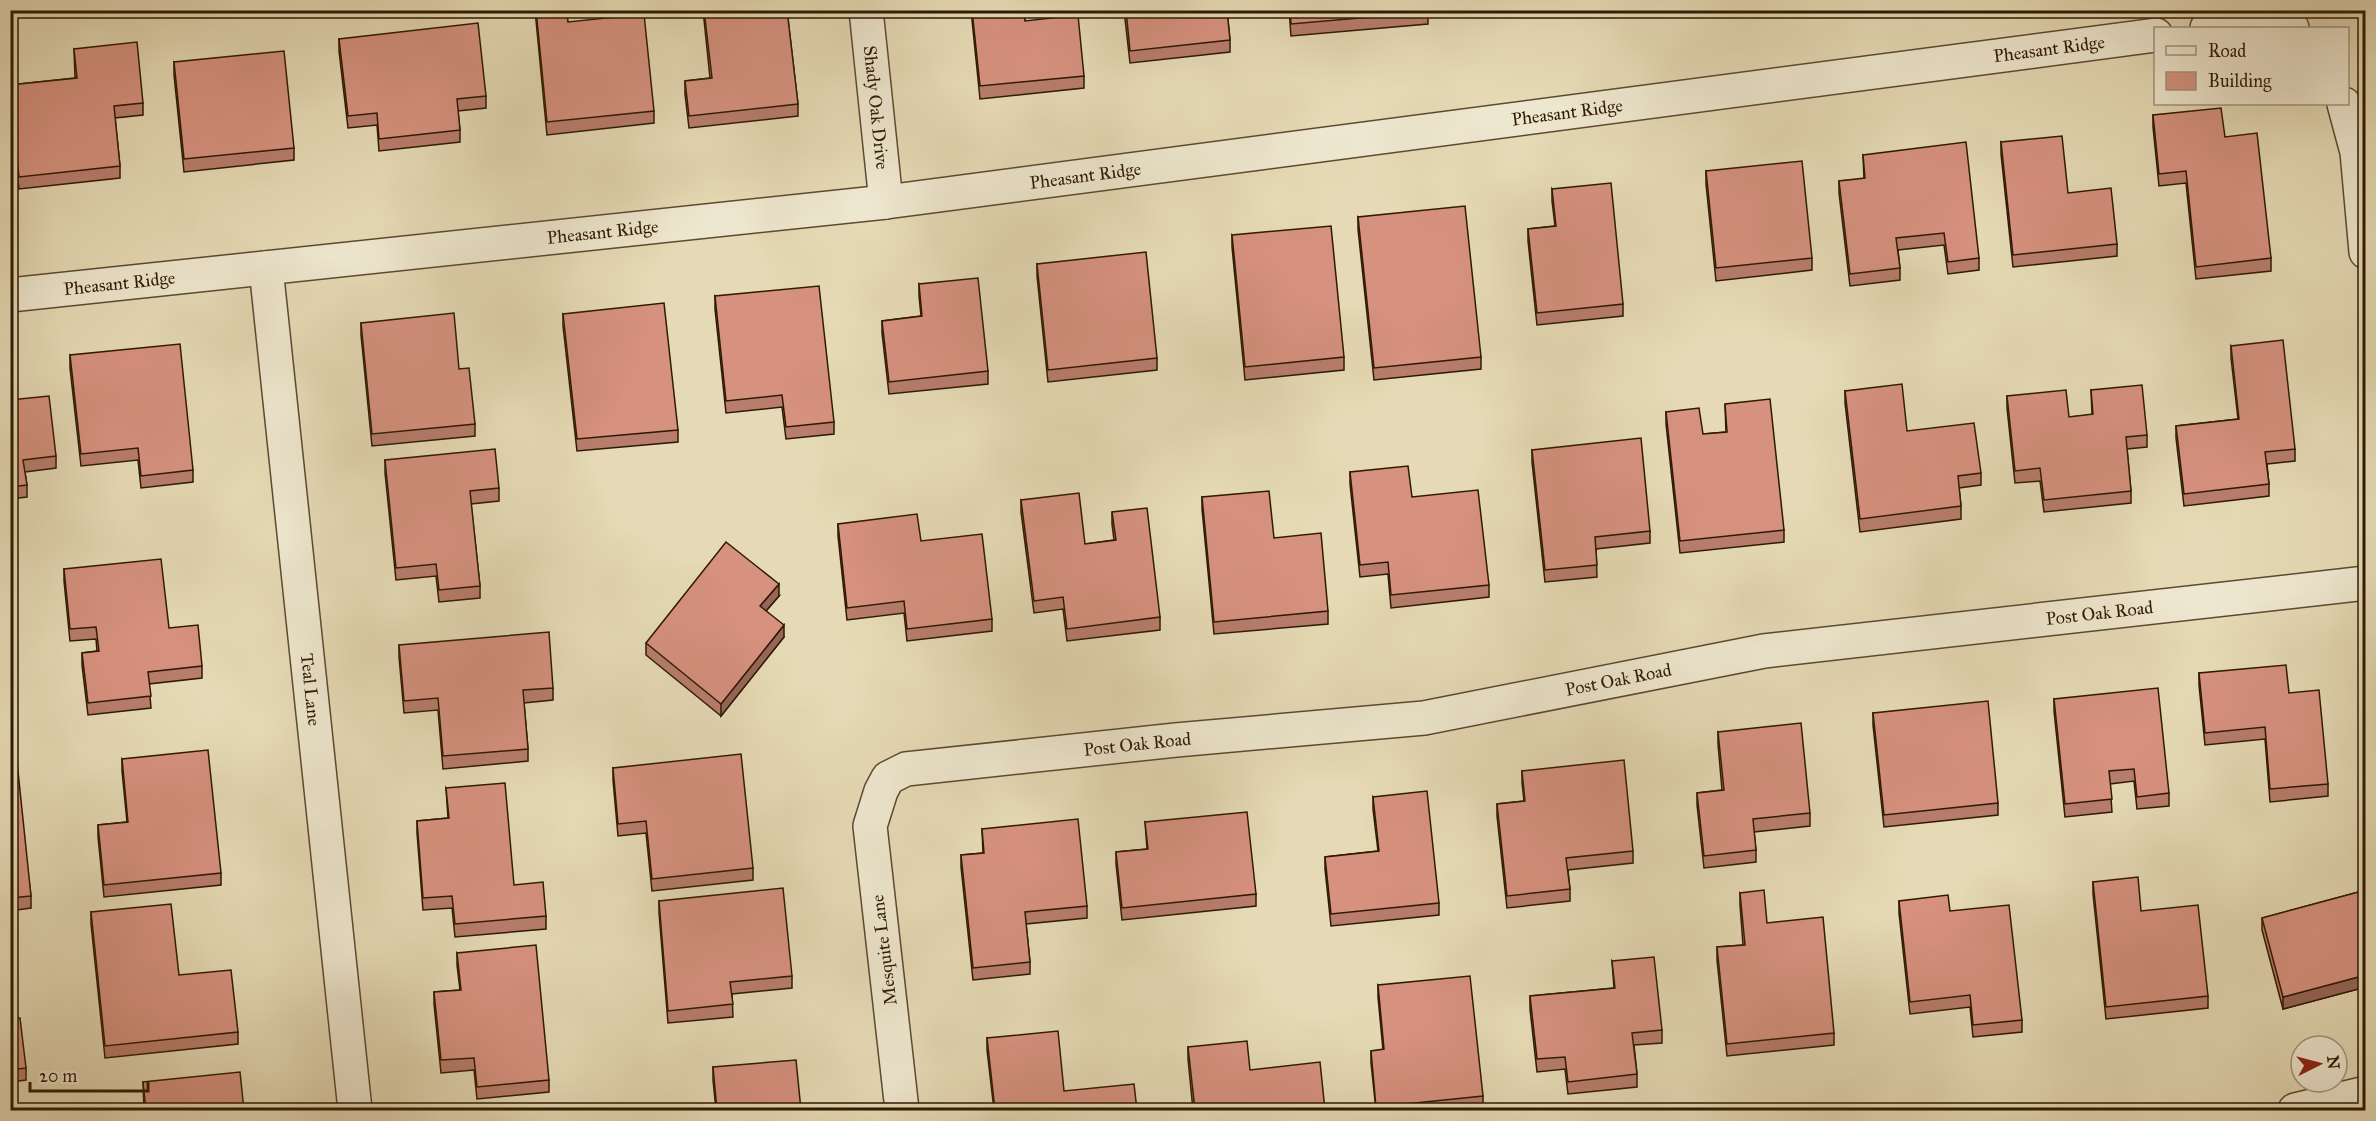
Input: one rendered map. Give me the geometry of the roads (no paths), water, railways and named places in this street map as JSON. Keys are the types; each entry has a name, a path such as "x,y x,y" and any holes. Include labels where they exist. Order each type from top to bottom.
{"street":[{"name":"Shady Oak Drive","path":"866,10 886,202"},
{"path":"2231,27 2278,25 2287,27"},
{"name":"Pheasant Ridge","path":"10,295 886,202 2154,35"},
{"path":"2344,105 2357,152 2366,252"},
{"name":"Teal Lane","path":"266,268 355,1110"},
{"name":"Post Oak Road","path":"880,791 888,778 906,769 1176,740 1424,718 1764,651 2366,584"},
{"name":"Mesquite Lane","path":"880,791 870,826 902,1110"},
{"path":"2295,1110 2366,1093"}]}
